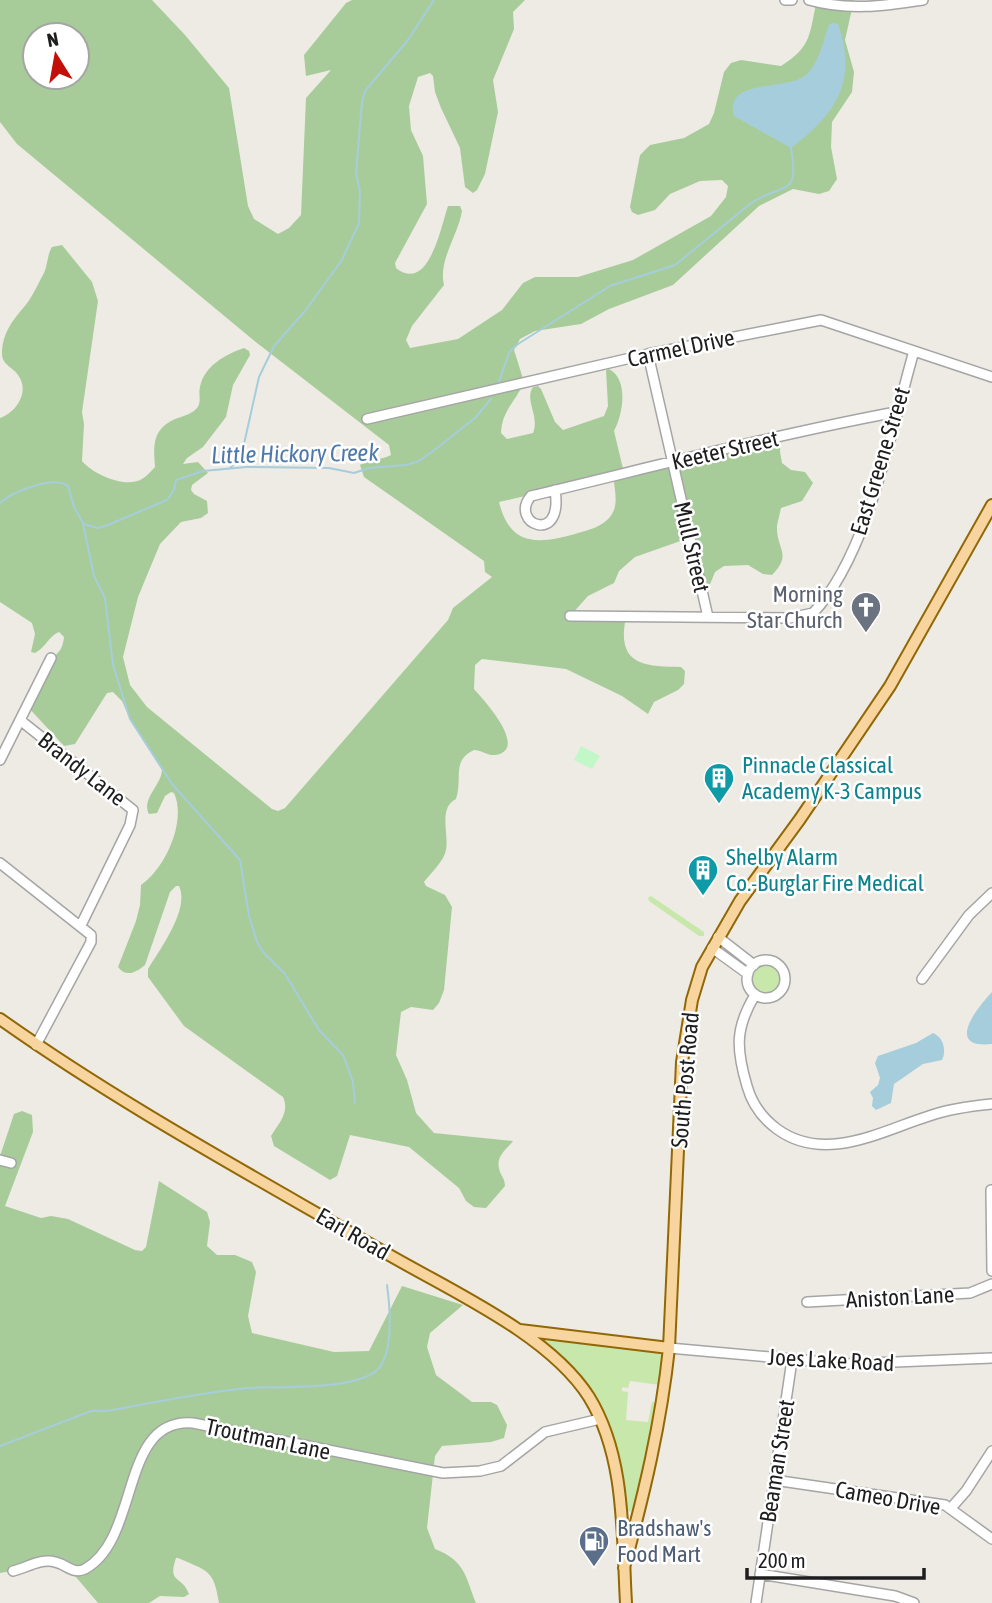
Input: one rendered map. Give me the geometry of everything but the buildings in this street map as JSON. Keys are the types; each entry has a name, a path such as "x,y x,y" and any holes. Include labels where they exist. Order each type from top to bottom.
{"main road":[{"name":"South Post Road","path":"624,1568 655,1447 669,1349 684,1051 694,993 718,937 890,686 992,505"},
{"name":"Earl Road","path":"0,1019 150,1117 544,1348 572,1373 600,1419 614,1463 620,1520"},
{"path":"517,1330 669,1349"},
{"path":"620,1520 639,1508"},
{"name":"South Post Road","path":"620,1520 626,1603"},
{"path":"620,1520 636,1523"}],"street":[{"path":"785,0 792,0"},
{"path":"809,0 826,5 860,8 923,0"},
{"name":"Carmel Drive","path":"367,419 648,354 821,320 992,377"},
{"name":"East Greene Street","path":"708,617 801,617 813,613 820,605 844,566 864,522 914,351"},
{"name":"Mull Street","path":"648,354 708,617"},
{"name":"Keeter Street","path":"555,490 896,412"},
{"path":"570,616 708,617"},
{"path":"0,760 51,658"},
{"name":"Brandy Lane","path":"20,720 133,810 130,825 81,925"},
{"path":"0,863 91,935 91,942 36,1045"},
{"path":"922,979 959,926 992,893"},
{"path":"718,937 754,965"},
{"path":"712,948 748,974"},
{"path":"766,960 778,964 785,974 784,987 775,996 763,998 755,995 749,986 748,974 754,965 766,960"},
{"path":"755,995 742,1018 739,1030 739,1052 746,1083 758,1110 768,1122 791,1138 814,1144 841,1143 875,1137 947,1111 992,1104"},
{"path":"0,1160 11,1163"},
{"path":"992,1190 992,1271"},
{"name":"Aniston Lane","path":"807,1302 970,1293 992,1284"},
{"name":"Joes Lake Road","path":"669,1349 792,1360 884,1364 992,1358"},
{"name":"Beaman Street","path":"756,1603 792,1360"},
{"name":"Troutman Lane","path":"13,1571 50,1561 70,1570 80,1571 97,1560 123,1516 149,1442 169,1424 192,1423 443,1474 501,1466 545,1432 600,1419"},
{"path":"951,1508 966,1491 992,1451"},
{"name":"Cameo Drive","path":"774,1480 951,1508 992,1539"},
{"path":"760,1574 895,1596 914,1603"}],"green space":[{"path":"0,0 152,0 229,88 248,206 254,219 278,234 289,228 301,215 306,98 331,70 306,76 304,55 346,3 352,0 525,0 513,12 514,29 493,80 498,112 485,174 473,193 465,187 460,148 435,92 433,76 430,73 418,77 409,106 411,130 423,156 427,204 395,263 396,268 407,274 417,272 432,254 448,206 460,206 462,211 446,257 444,285 412,326 406,340 410,348 458,339 502,310 523,283 535,277 578,277 633,260 711,216 726,197 728,186 722,180 700,181 670,194 655,210 638,215 632,212 630,207 640,155 650,145 684,138 709,124 724,72 731,63 741,60 781,66 799,52 811,30 817,0 854,0 845,40 854,72 852,92 832,122 831,147 837,179 829,191 819,194 793,189 759,206 673,285 609,309 581,324 535,331 520,339 514,350 524,382 506,412 501,433 507,439 533,433 535,420 530,397 533,387 538,386 555,422 563,430 604,416 608,406 606,370 609,369 615,374 622,389 622,407 614,431 624,473 499,502 504,517 518,535 527,539 549,540 590,529 605,522 614,510 614,482 618,477 781,437 782,463 791,470 805,472 813,483 802,501 781,508 777,534 783,556 782,562 772,575 763,574 748,565 724,566 715,572 704,599 689,538 635,557 619,571 614,583 588,596 571,615 626,617 625,645 635,660 655,666 681,667 685,671 684,684 654,702 648,714 622,696 566,669 482,659 475,665 474,689 501,724 508,744 505,751 495,755 474,750 462,759 456,799 447,808 445,854 424,882 426,886 445,895 452,907 444,990 433,1010 411,1007 401,1012 396,1055 407,1080 416,1113 434,1133 513,1141 498,1164 505,1186 486,1208 474,1207 466,1201 459,1188 409,1147 350,1135 337,1176 330,1180 274,1146 271,1136 284,1113 283,1097 184,1026 148,977 148,969 177,917 181,895 179,886 170,892 145,965 128,973 118,967 136,921 141,885 158,868 176,830 178,817 174,793 165,796 157,813 149,814 149,798 162,770 130,719 122,701 113,692 107,693 75,744 64,746 27,706 51,658 63,644 64,637 59,632 38,651 31,652 35,634 32,623 0,602 0,418 16,406 23,388 18,375 4,361 4,338 44,273 52,247 62,245 92,282 98,301 82,412 82,461 101,475 127,482 135,482 146,476 155,467 154,451 159,431 197,408 200,387 206,373 230,354 244,348 249,351 250,355 233,385 226,417 203,447 183,464 198,462 208,473 192,485 191,490 207,501 208,513 201,518 181,522 160,544 138,597 123,657 130,685 147,707 272,809 278,811 285,808 448,620 453,608 492,577 485,572 484,561 364,477 360,465 391,455 389,445 257,343 17,144 0,122"},
{"path":"581,746 600,756 592,769 574,760"},
{"path":"651,896 704,932 704,936 699,936 649,901"},
{"path":"766,963 777,968 782,979 777,990 766,995 755,990 750,979 755,968"},
{"path":"22,1111 32,1115 33,1132 5,1206 41,1218 51,1216 68,1219 142,1251 146,1247 159,1181 207,1212 210,1222 207,1246 217,1255 235,1255 252,1262 256,1272 248,1316 252,1333 334,1352 369,1351 402,1286 463,1305 430,1333 427,1347 436,1375 472,1402 491,1402 497,1405 507,1425 504,1438 491,1442 442,1446 435,1456 427,1528 435,1549 453,1559 463,1570 476,1603 219,1603 215,1584 208,1573 178,1558 174,1566 174,1576 189,1594 184,1597 160,1596 149,1603 98,1603 70,1570 58,1563 0,1573 0,1156 14,1114"},
{"path":"543,1334 664,1353 660,1385 630,1381 628,1388 622,1387 622,1391 628,1392 626,1420 648,1422 652,1402 658,1403 638,1502 631,1511 626,1512 605,1425 538,1341 538,1337"}],"water":[{"path":"832,23 838,24 844,44 844,79 831,109 807,135 791,148 734,116 733,104 738,96 759,87 786,83 806,75 817,58"},
{"path":"992,992 992,1044 978,1044 970,1040 967,1034 968,1026"},
{"path":"933,1033 943,1044 942,1060 923,1064 894,1084 891,1103 876,1110 872,1106 873,1098 870,1092 878,1085 880,1078 875,1063 878,1056 916,1043"}],"waterway":[{"path":"229,469 244,444 259,377 274,346 305,311 342,260 359,223 360,192 356,173 365,91 408,40 434,0"},
{"name":"Little Hickory Creek","path":"498,384 510,351 518,344 610,286 675,265 750,204 787,186 793,175 791,148"},
{"name":"Little Hickory Creek","path":"84,524 98,528 167,500 174,490 176,480 203,471 246,467 329,468 354,473 369,468 406,465 419,461 437,448 475,418 491,399"},
{"path":"0,503 23,490 43,484 53,482 68,486 74,507 83,523 94,576 105,598 113,665 130,719 172,784 240,860 249,916 257,942 285,974 319,1030 343,1055 353,1082 355,1103"},
{"path":"0,1446 91,1411 108,1411 247,1388 335,1384 368,1376 378,1369 387,1352 390,1329 387,1285"}],"place":[{"name":"Morning Star Church","path":"866,634"},
{"name":"Pinnacle Classical Academy K-3 Campus","path":"719,805"},
{"name":"Shelby Alarm Co.-Burglar Fire Medical","path":"703,897"},
{"name":"Bradshaw's Food Mart","path":"594,1568"}]}
